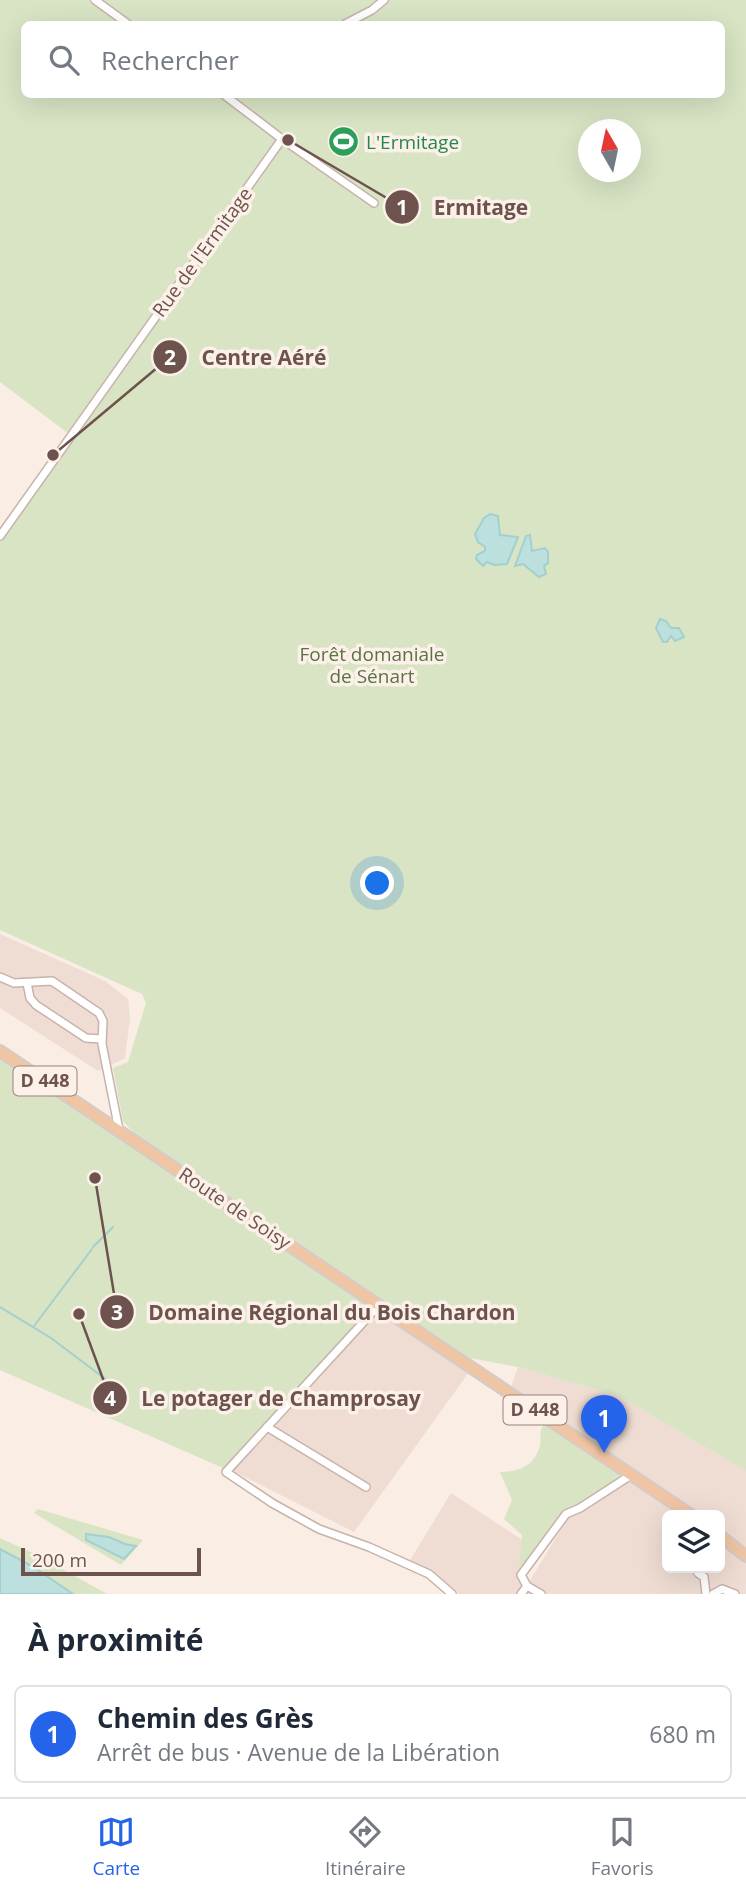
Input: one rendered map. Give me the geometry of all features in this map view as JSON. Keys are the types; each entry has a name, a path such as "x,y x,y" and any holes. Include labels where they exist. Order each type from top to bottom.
{"main road":[{"name":"Route de Soisy","path":"0,1051 380,1304"},
{"name":"D 448","path":"380,1304 684,1510"},
{"path":"725,1540 746,1556"}],"street":[{"path":"94,0 124,21"},
{"path":"351,21 384,0"},
{"path":"228,98 374,204"},
{"name":"Rue de l'Ermitage","path":"0,536 282,139"},
{"path":"0,976 14,983 52,981 99,1013 103,1021 101,1038 119,1130"},
{"path":"27,983 30,998 36,1005 86,1038 101,1038"},
{"path":"380,1304 226,1472 271,1503 319,1529 369,1547 429,1574 452,1594"},
{"path":"267,1427 366,1487"},
{"path":"541,1594 527,1586 522,1575 566,1514 631,1475"},
{"path":"698,1573 704,1577 706,1594"},
{"path":"521,1594 527,1586"},
{"path":"713,1594 722,1590 735,1594"}],"shaded area":[{"path":"0,934 105,981 128,999 130,1018 125,1058 98,1071 0,1008"},
{"path":"382,1311 469,1372 354,1532 233,1471 376,1312"},
{"path":"518,1367 619,1396 746,1471 746,1594 522,1594 569,1516 631,1479 633,1472 511,1387"},
{"path":"451,1493 524,1541 520,1568 524,1586 518,1594 459,1594 434,1573 409,1562"}],"green space":[{"name":"Forêt domaniale de Sénart","path":"0,0 746,0 746,1471 619,1396 518,1367 470,1358 135,1134 123,1121 113,1068 128,1062 146,1003 142,994 0,930 0,538 69,434 0,382"},
{"path":"0,1051 380,1304 223,1468 0,1370"},
{"path":"544,1424 620,1474 616,1483 565,1513 527,1565 519,1566 522,1535 504,1519 512,1500 500,1472 513,1471 530,1463 540,1446"},
{"path":"38,1509 143,1540 121,1565 34,1513"},
{"path":"0,1538 107,1594 73,1594 32,1566 0,1549"}],"water":[{"path":"490,514 498,516 500,535 518,537 507,564 494,565 487,562 483,566 476,559 477,555 485,551 485,547 478,542 475,534 484,518"},
{"path":"530,535 532,551 545,548 548,552 548,563 544,566 546,574 539,577 523,564 515,566 526,536"},
{"path":"660,619 666,621 671,628 679,628 684,637 675,641 671,636 667,642 663,642 656,628"},
{"path":"86,1534 109,1537 136,1546 124,1559 86,1540"},
{"path":"0,1549 32,1566 73,1594 0,1594"}],"waterway":[{"path":"93,1247 113,1227"},
{"path":"34,1326 92,1249"},
{"path":"0,1307 51,1338 108,1381"}],"place":[{"name":"Ermitage","path":"288,140"},
{"name":"L'Ermitage","path":"343,142"},
{"name":"Centre Aéré","path":"53,455"},
{"name":"Domaine Régional du Bois Chardon","path":"95,1178"},
{"name":"Le potager de Champrosay","path":"79,1314"},
{"name":"Chemin des Grès","path":"604,1453"}]}
